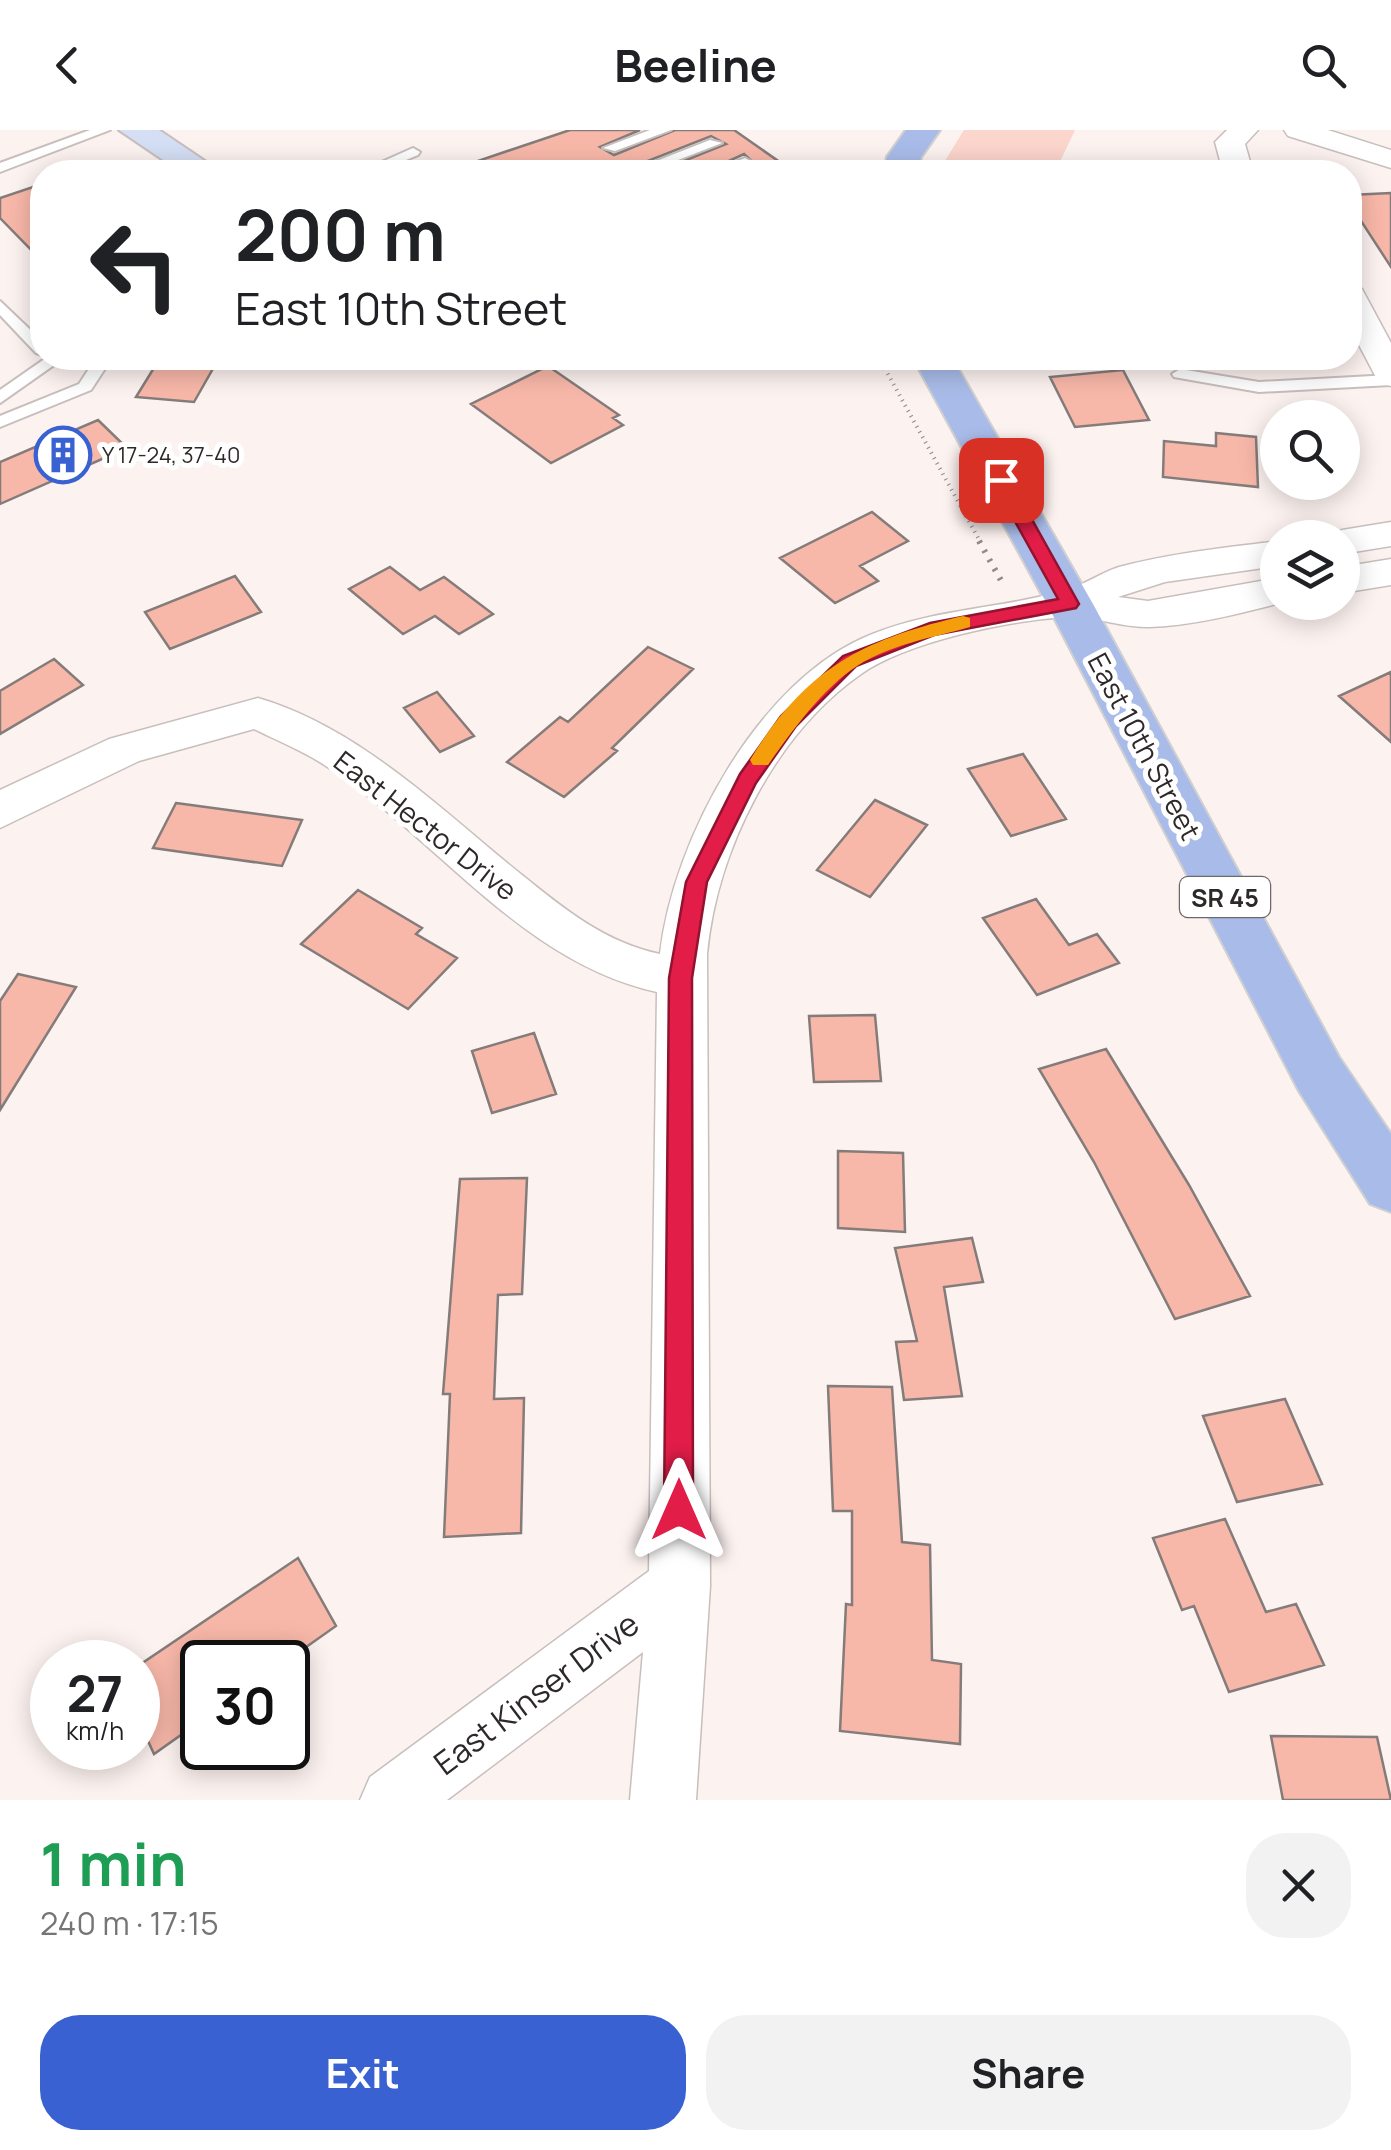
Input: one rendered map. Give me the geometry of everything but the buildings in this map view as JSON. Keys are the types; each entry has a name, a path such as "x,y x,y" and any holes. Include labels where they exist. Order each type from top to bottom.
{"main road":[{"path":"136,130 185,160"},
{"path":"903,160 923,130"},
{"name":"East 10th Street","path":"939,370 1070,604 1319,1074 1391,1185"}],"street":[{"path":"1235,160 1230,142 1244,130"},
{"path":"1298,130 1391,159"},
{"path":"1362,320 1391,378"},
{"path":"1360,539 1391,534"},
{"path":"663,1800 678,1586 680,978 696,882 720,829 747,779 823,682 850,661 900,638 1070,604 1126,578 1260,556"},
{"path":"1360,577 1391,572"},
{"path":"1070,604 1148,614 1260,594"},
{"name":"East Hector Drive","path":"0,811 57,777 125,746 258,713 344,756 541,916 589,949 630,967 680,978"},
{"name":"East Kinser Drive","path":"393,1800 678,1586"}],"lane":[{"path":"0,168 104,130"},
{"path":"623,160 605,145 664,130"},
{"path":"670,160 716,143"},
{"path":"394,160 413,152"},
{"path":"0,306 30,336"},
{"path":"0,398 33,370"},
{"path":"0,422 85,387 96,370"},
{"path":"1180,374 1217,385 1269,390 1391,378"}],"path":[{"path":"886,370 1008,593"}],"shaded area":[{"path":"964,130 1075,130 1061,160 945,160"}],"slow traffic":[{"path":"761,760 788,721 823,682 850,661 900,638 963,623"}],"place":[{"name":"Y 17-24, 37-40","path":"63,455"}],"route":[{"path":"679,1510 680,978 696,882 747,779 788,721 823,682 850,661 900,638 930,630 1070,604 1001,480"}]}
